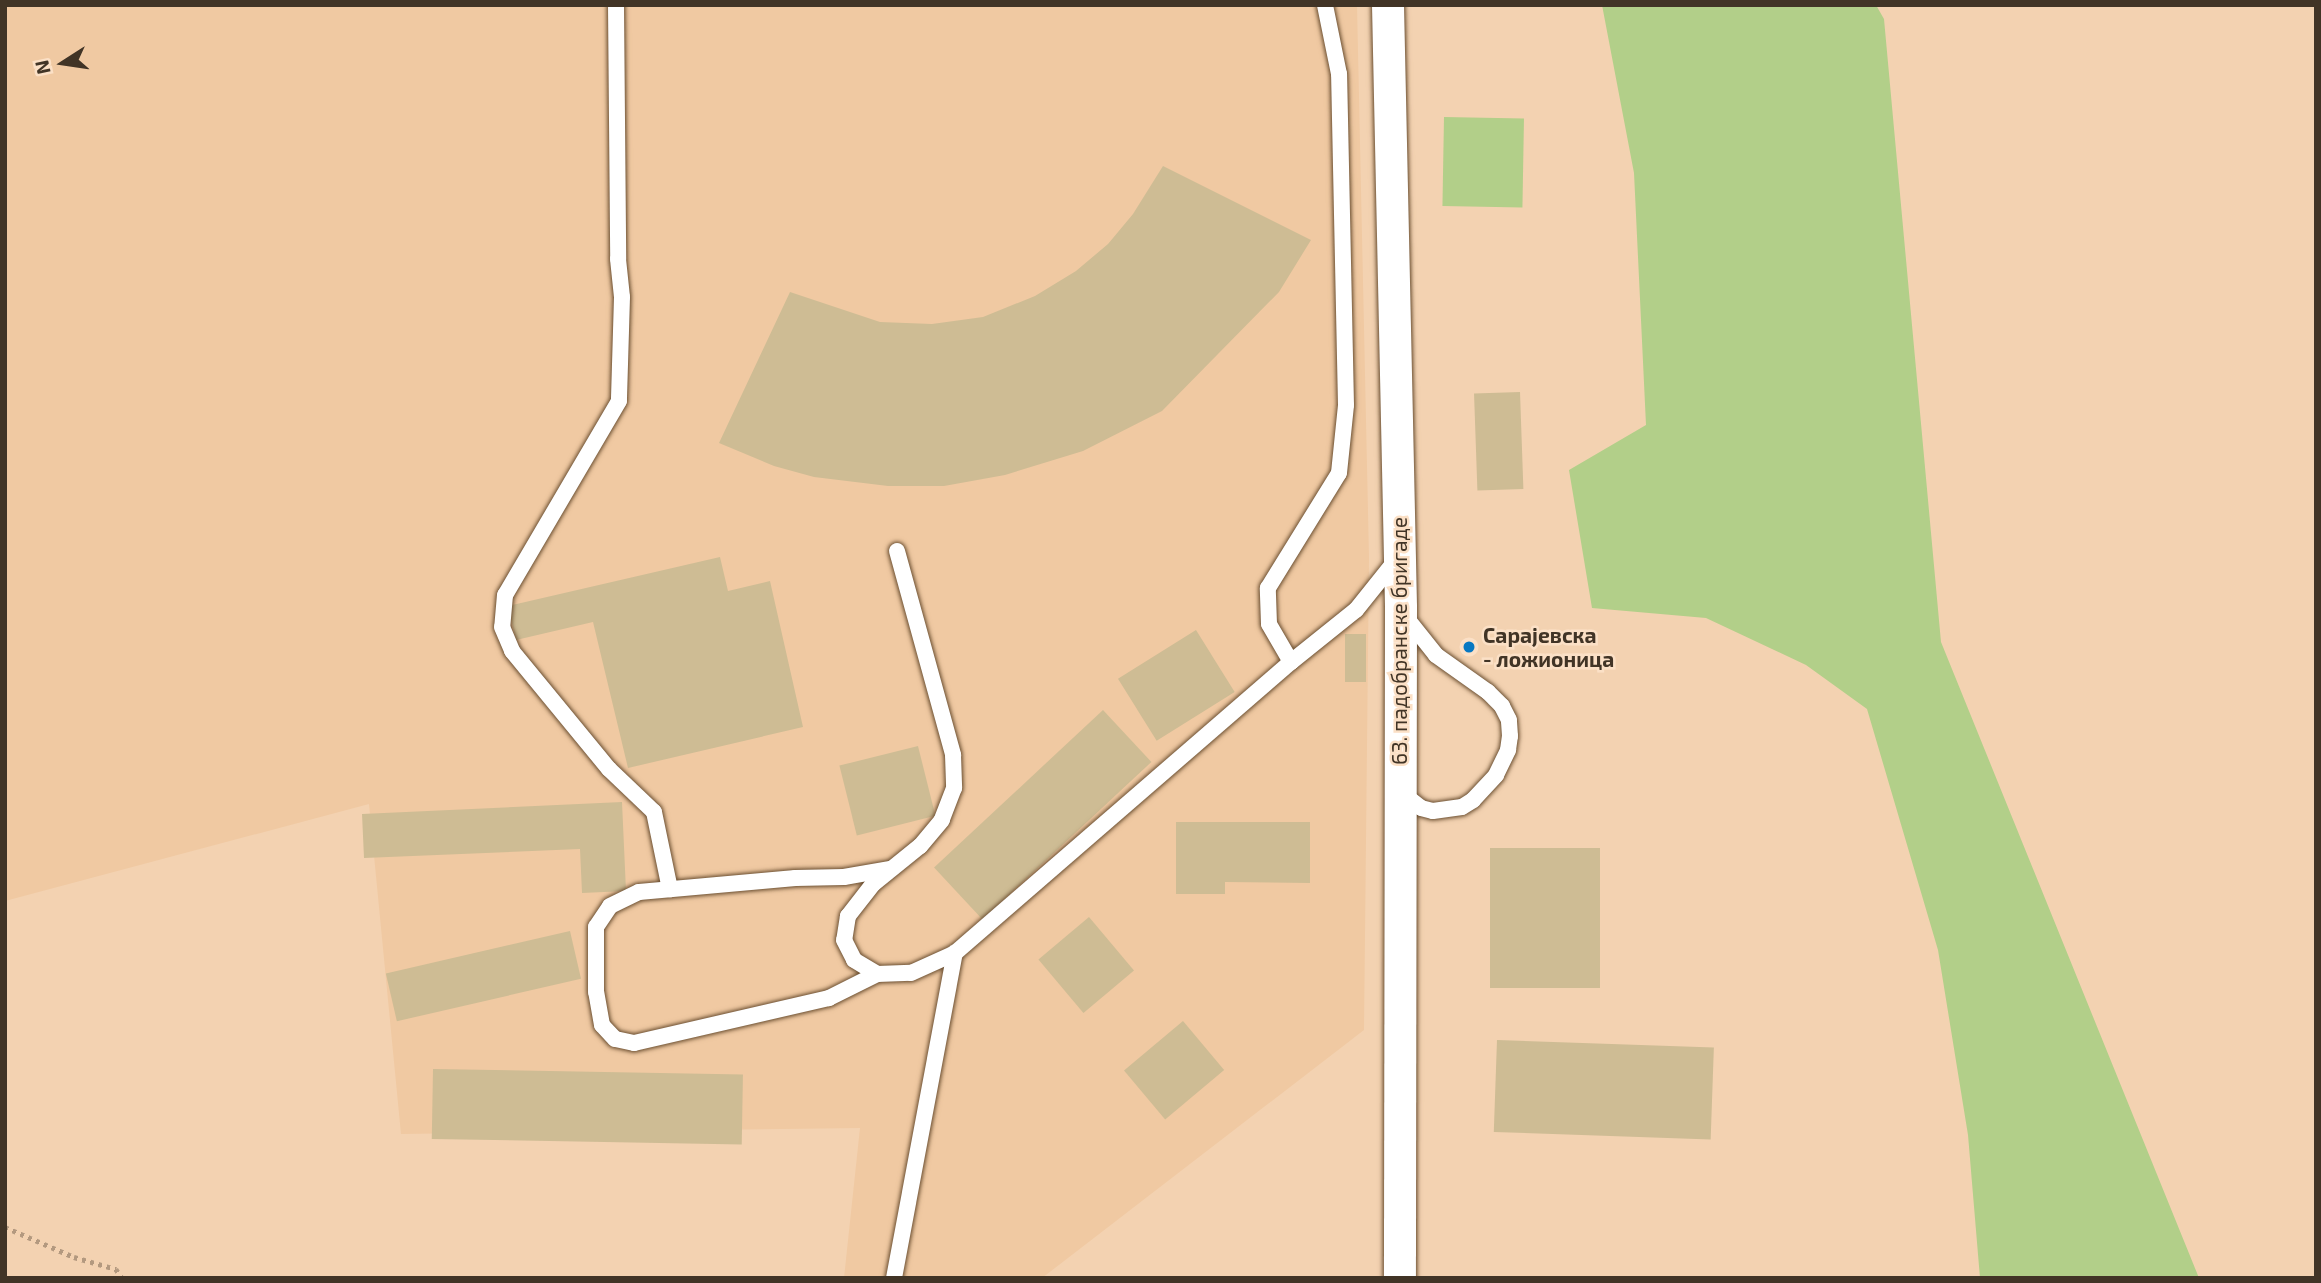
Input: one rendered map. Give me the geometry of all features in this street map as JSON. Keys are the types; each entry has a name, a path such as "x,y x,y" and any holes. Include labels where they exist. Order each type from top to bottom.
{"street":[{"name":"63. падобранске бригаде","path":"1388,5 1401,608 1400,1278"}],"lane":[{"path":"616,5 618,259 622,297 619,401 505,595 502,627 520,662 609,769 654,812 670,889"},
{"path":"1291,662 1269,624 1268,588 1339,473 1346,405 1339,74 1325,5"},
{"path":"877,974 854,960 844,940 848,916 873,884 920,846 942,820 954,788 953,755 897,551"},
{"path":"893,868 844,877 639,892 610,906 596,927 596,992 602,1025 615,1038 634,1043 830,998 877,974 911,973 955,953 1291,662 1356,610 1400,555"},
{"path":"1399,791 1421,808 1433,811 1462,807 1486,788 1496,775 1508,750 1510,736 1509,720 1502,706 1488,692 1436,655 1410,624 1401,608"},
{"path":"894,1278 955,953"}],"path":[{"path":"5,1227 74,1258 116,1269 122,1278"}],"shaded area":[{"path":"5,5 1357,5 1369,558 1364,1030 1042,1278 844,1278 860,1128 401,1134 369,804 5,901"}],"green space":[{"path":"1602,5 1876,5 1884,19 1941,642 2199,1278 1980,1278 1968,1135 1938,950 1867,709 1806,665 1706,618 1592,608 1569,470 1646,425 1634,173"},
{"path":"1444,117 1524,118 1522,207 1442,206"}],"building":[{"path":"1163,166 1311,240 1279,292 1162,411 1083,451 1005,475 944,486 888,486 814,477 774,466 719,443 790,292 880,322 932,324 983,317 1035,296 1076,271 1108,244 1133,214"},
{"path":"1520,392 1523,489 1477,491 1474,394"},
{"path":"720,557 728,591 770,581 803,727 628,768 593,622 516,640 508,606"},
{"path":"1196,630 1235,692 1157,741 1118,679"},
{"path":"1345,634 1366,634 1366,682 1345,682"},
{"path":"1103,710 1151,762 982,919 934,868"},
{"path":"918,746 935,816 857,835 839,766"},
{"path":"622,802 626,891 582,893 580,849 364,858 362,814"},
{"path":"1176,822 1310,822 1310,883 1225,882 1225,894 1176,894"},
{"path":"1490,848 1600,848 1600,988 1490,988"},
{"path":"1089,917 1134,971 1083,1013 1038,959"},
{"path":"570,931 581,979 397,1021 386,974"},
{"path":"1183,1021 1224,1070 1165,1120 1124,1070"},
{"path":"1497,1040 1714,1048 1711,1140 1494,1132"},
{"path":"433,1069 743,1074 742,1144 432,1139"}],"place":[{"name":"Сарајевска - ложионица","path":"1469,647"}]}
